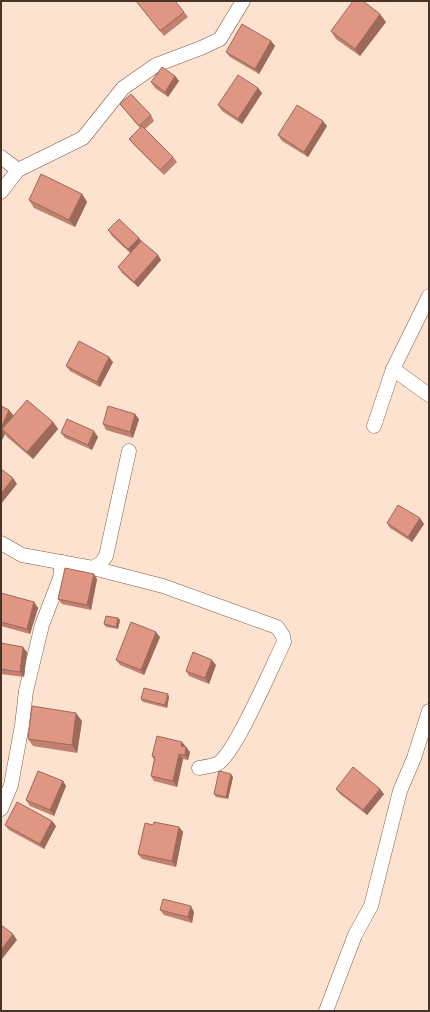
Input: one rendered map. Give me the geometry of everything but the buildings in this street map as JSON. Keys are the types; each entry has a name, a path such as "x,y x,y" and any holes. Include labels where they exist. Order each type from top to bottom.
{"street":[{"path":"1,192 18,170 83,138 123,88 156,65 220,39 243,1"},
{"path":"1,158 18,170"},
{"path":"374,426 393,369 429,296"},
{"path":"393,369 429,396"},
{"path":"93,568 101,563 106,556 129,451"},
{"path":"1,543 22,555 93,568 163,586 277,628 284,636 284,642 243,728 226,755 218,764 199,768"},
{"path":"1,809 11,785 22,725 26,691 42,625 60,578 62,562"},
{"path":"326,1011 355,936 371,906 400,791 414,758 429,710"}]}
